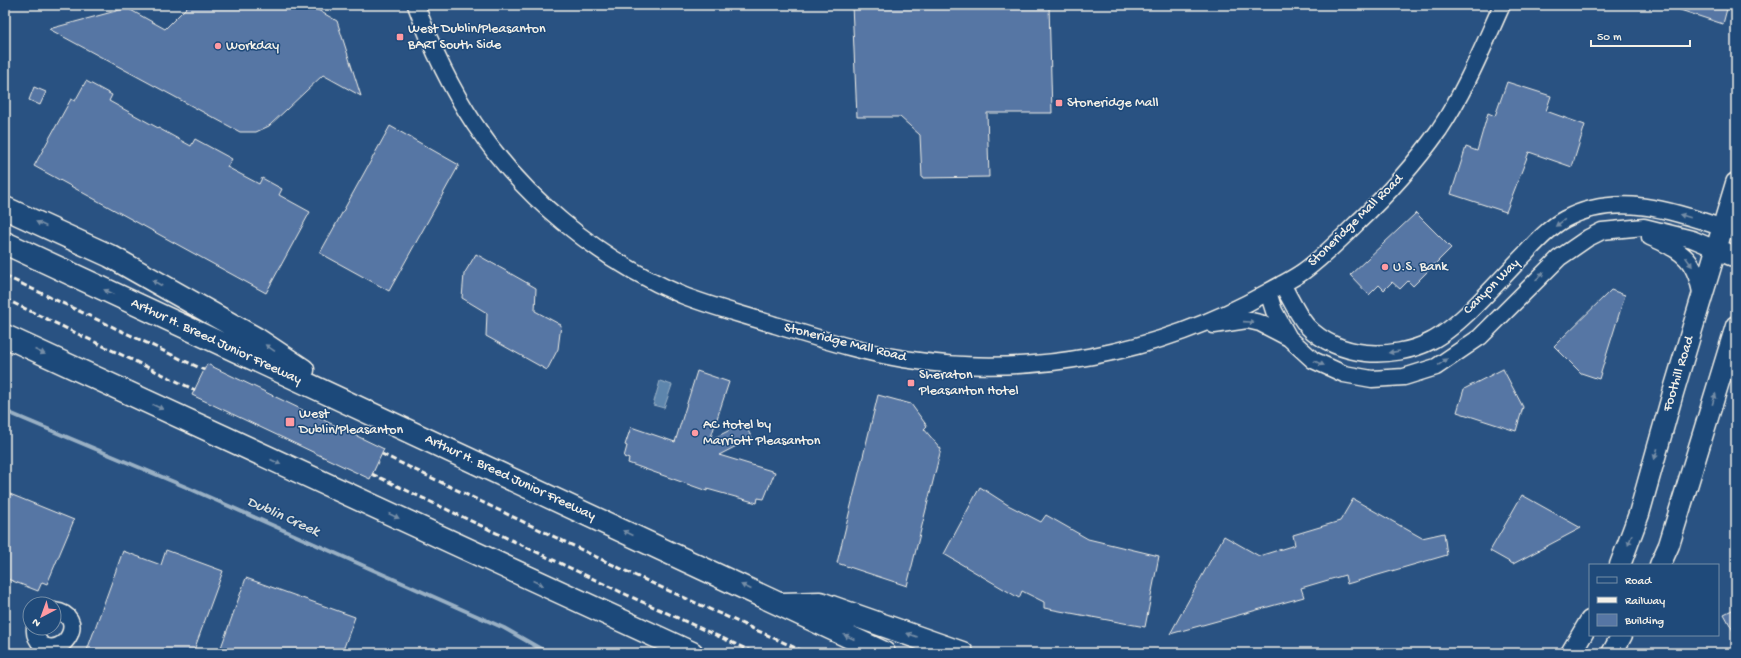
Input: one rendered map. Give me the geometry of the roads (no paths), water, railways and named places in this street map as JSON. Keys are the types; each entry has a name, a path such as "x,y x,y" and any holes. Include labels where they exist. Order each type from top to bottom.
{"highway":[{"path":"5,208 110,256 255,338 360,409"},
{"name":"Arthur H. Breed Junior Freeway","path":"5,243 782,604 816,622 884,653"},
{"path":"5,336 667,646 692,653"},
{"path":"782,604 820,602 962,653"}],"main road":[{"name":"Foothill Road","path":"1620,564 1639,514 1716,249 1729,230 1736,183"},
{"path":"1716,249 1736,257"},
{"path":"1660,564 1669,545 1736,326"},
{"path":"1571,653 1589,623"},
{"path":"1612,653 1621,636"}],"street":[{"name":"Stoneridge Mall Road","path":"416,5 441,66 462,106 498,155 527,188 562,221 602,251 643,276 683,295 859,350 905,359 967,365 1043,363 1086,357 1155,341 1196,328 1268,292 1305,270 1332,248 1388,193 1439,129 1462,92 1502,5"},
{"name":"Canyon Way","path":"1282,284 1307,326 1327,341 1352,352 1378,354 1404,350 1431,341 1451,327 1543,236 1564,220 1595,208 1620,204 1655,207 1729,230"},
{"name":"Canyon Way","path":"1196,328 1247,320 1273,329 1289,338 1313,360 1344,374 1372,379 1404,377 1436,367 1480,337 1559,258 1588,238 1602,231 1617,228 1644,227 1692,239 1716,249"},
{"name":"Canyon Way","path":"1617,228 1648,236 1671,246 1682,253 1692,266 1699,283 1702,298"},
{"name":"Canyon Way","path":"1268,292 1274,311 1289,338"},
{"path":"36,636 45,650 54,648 63,649 71,636 71,625 66,616 62,614"}],"water":[{"path":"660,381 672,385 664,408 653,405"}],"waterway":[{"name":"Dublin Creek","path":"5,411 186,487 504,628 548,653"}],"railway":[{"path":"5,276 204,370"},
{"path":"5,299 195,390"},
{"path":"382,454 634,575 807,653"},
{"path":"372,474 625,594 755,653"}],"place":[{"name":"West Dublin/Pleasanton BART South Side","path":"400,37"},
{"name":"Workday","path":"218,46"},
{"name":"Stoneridge Mall","path":"1059,103"},
{"name":"U.S. Bank","path":"1385,267"},
{"name":"Sheraton Pleasanton Hotel","path":"911,383"},
{"name":"West Dublin/Pleasanton","path":"290,422"},
{"name":"AC Hotel by Marriott Pleasanton","path":"695,433"}]}
